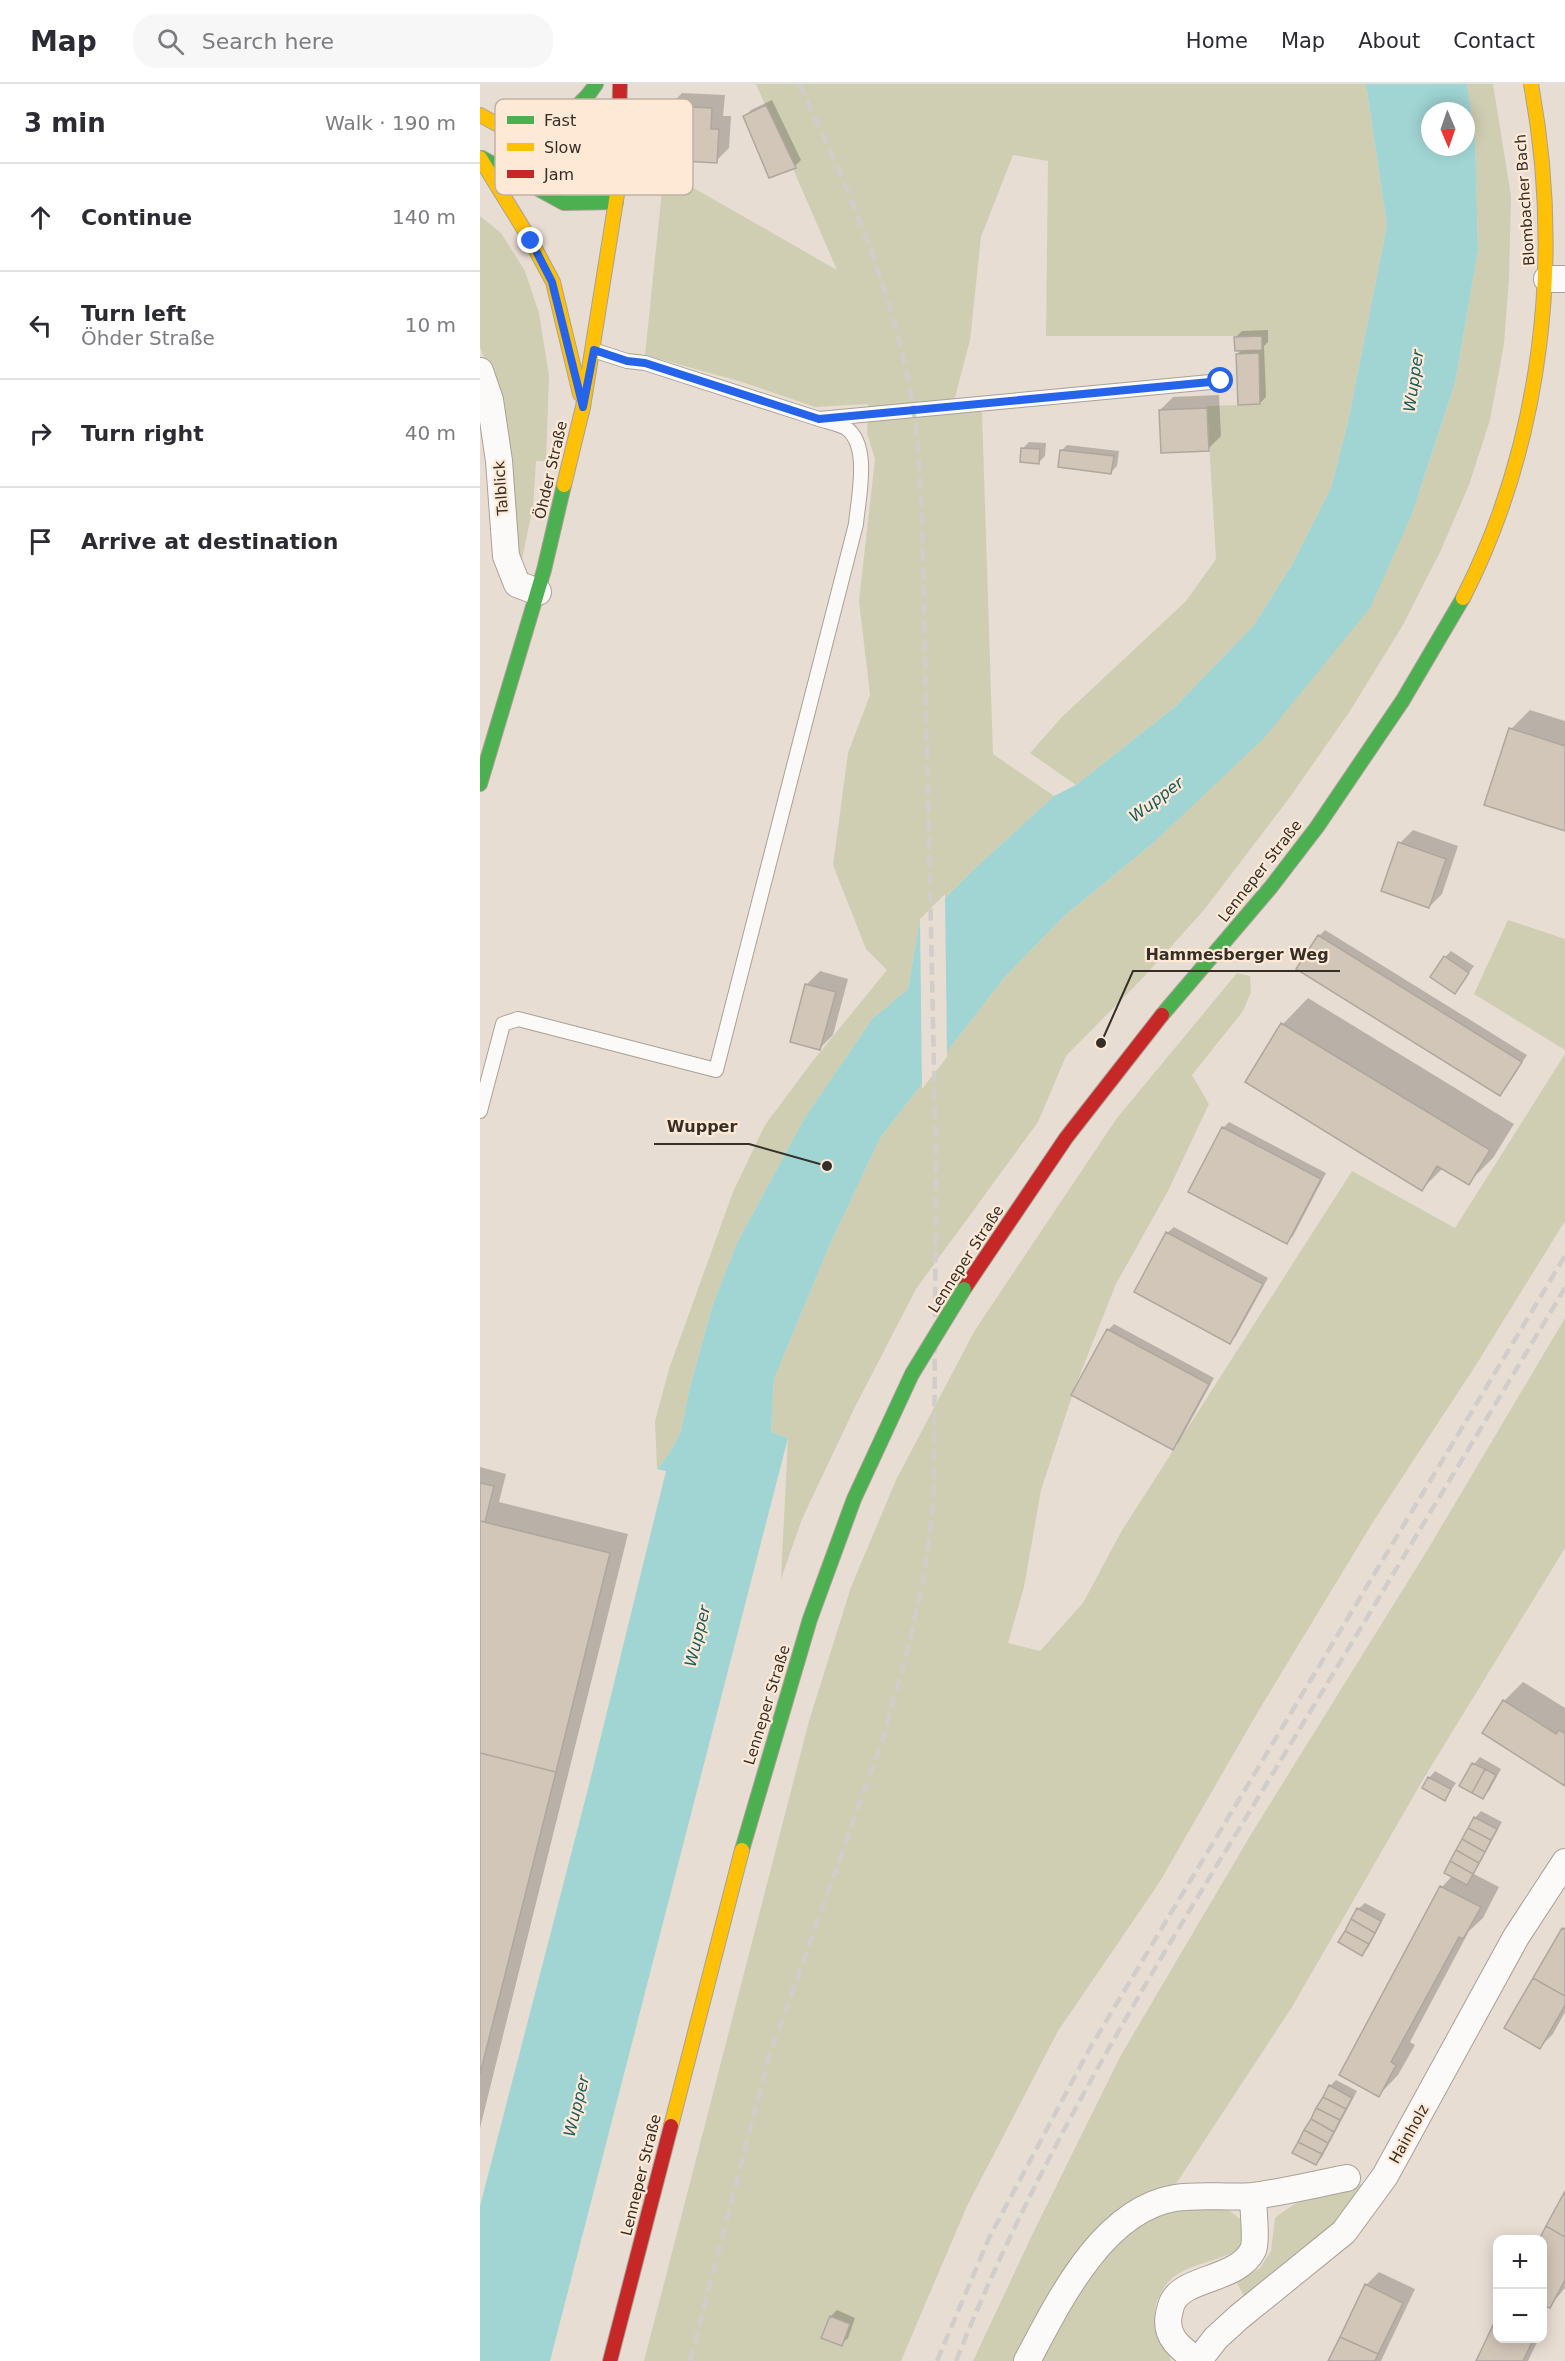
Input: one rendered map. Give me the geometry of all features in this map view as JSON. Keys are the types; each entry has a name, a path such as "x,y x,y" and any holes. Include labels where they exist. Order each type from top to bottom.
{"main road":[{"path":"584,99 596,84"},
{"name":"Öhder Straße","path":"620,84 620,99"},
{"name":"Blombacher Bach","path":"1531,84 1556,279"},
{"path":"480,115 495,123"},
{"path":"480,158 495,166"},
{"path":"480,158 495,182"},
{"path":"503,195 531,241 552,282 583,407"},
{"path":"549,195 564,203 591,204 617,195"},
{"name":"Öhder Straße","path":"480,784 538,592 583,407 594,350 617,195"},
{"name":"Lenneper Straße","path":"610,2361 753,1807 810,1619 854,1499 912,1374 964,1289 1080,1118 1173,1002 1272,885 1358,768 1427,662 1462,598 1494,529 1518,455 1556,279"}],"street":[{"name":"Talblick","path":"480,370 490,400 499,461 506,556 518,584 538,592"},
{"name":"Hainholz","path":"1198,2361 1216,2338 1239,2317 1344,2232 1385,2176 1516,1937 1565,1862"},
{"path":"1028,2361 1067,2287 1101,2244 1123,2222 1147,2208 1174,2198 1253,2196 1347,2178"},
{"path":"1198,2361 1178,2346 1170,2333 1168,2321 1172,2302 1180,2292 1233,2269 1245,2261 1254,2249 1253,2196"}],"lane":[{"path":"480,1111 503,1024 518,1019 716,1070 856,524 862,459 857,443 847,429 645,363 627,361 594,350"},
{"path":"819,419 1221,381"}],"green space":[{"path":"756,84 1366,84 1387,225 1348,422 1331,488 1293,563 1254,625 1176,706 1076,785 1030,753 1062,717 1186,601 1216,559 1207,406 1238,405 1237,336 1046,336 1048,161 1013,155 981,237 970,340 952,409 982,412 993,754 1054,796 972,871 919,925 908,989 872,1019 804,1119 737,1243 712,1307 689,1391 681,1431 669,1454 657,1469 655,1421 669,1369 733,1192 765,1125 812,1062 887,970 866,949 833,865 848,753 870,695 859,601 875,459 867,433 868,404 815,407 742,382 645,355 662,195 693,195 693,188 837,270"},
{"path":"1467,84 1493,84 1511,196 1509,278 1504,344 1490,420 1469,485 1441,550 1403,625 1350,711 1290,797 1204,910 1140,981 1066,1056 1038,1122 916,1289 855,1407 802,1519 781,1579 788,1438 771,1432 774,1379 827,1251 880,1138 1004,978 1063,917 1153,843 1412,514 1455,383 1478,250 1475,102 1470,102"},
{"path":"480,216 501,233 525,271 539,313 549,376 546,461 536,461 533,507 522,559 515,553 499,399 480,347"},
{"path":"1508,920 1565,939 1565,1050 1474,994"},
{"path":"1237,973 1250,976 1251,992 1243,1011 1192,1075 1209,1104 1168,1191 1116,1284 1075,1387 1041,1490 1024,1587 1008,1643 1040,1651 1083,1603 1121,1532 1352,1171 1455,1228 1565,1054 1565,1221 1476,1365 1373,1522 1259,1710 1159,1883 1058,2031 967,2206 901,2361 644,2361 809,1721 851,1587 896,1480 975,1330 1117,1118"},
{"path":"1565,1318 1565,1548 1424,1778 1292,2007 1174,2187 1151,2194 1016,2361 973,2361 1121,2055 1250,1836 1428,1549"},
{"path":"1348,2183 1366,2185 1326,2233 1244,2296 1236,2281 1260,2268 1271,2251 1275,2218 1300,2201"},
{"path":"1204,2206 1230,2211 1244,2222 1242,2246 1222,2257 1188,2268 1169,2281 1162,2291 1156,2304 1155,2317 1171,2361 1037,2361 1075,2292 1113,2245 1148,2219 1166,2211"}],"water":[{"path":"1366,84 1467,84 1470,102 1421,102 1421,156 1475,156 1475,135 1478,250 1455,383 1412,514 1370,608 1264,738 1153,843 1063,917 1004,978 880,1138 827,1251 774,1379 771,1432 788,1438 550,2361 480,2361 480,2206 590,1781 666,1471 657,1469 669,1454 681,1431 689,1391 712,1307 737,1243 804,1119 872,1019 908,989 919,925 972,871 1054,796 1076,785 1176,706 1254,625 1293,563 1331,488 1348,422 1387,225"}],"pier":[{"path":"945,894 947,1057 922,1089 920,919"}],"building":[{"path":"766,105 796,168 769,178 743,116"},
{"path":"693,107 712,108 711,129 719,129 717,163 693,162"},
{"path":"1262,336 1262,350 1235,351 1234,337"},
{"path":"1259,353 1260,404 1238,405 1236,354"},
{"path":"1207,408 1209,451 1161,453 1159,410"},
{"path":"1021,448 1040,449 1039,464 1020,462"},
{"path":"1060,450 1114,456 1111,474 1058,467"},
{"path":"1509,728 1565,746 1565,831 1484,805"},
{"path":"1398,842 1446,859 1429,908 1381,891"},
{"path":"1318,935 1522,1062 1500,1096 1296,969"},
{"path":"1444,956 1469,973 1455,994 1430,977"},
{"path":"805,984 836,992 820,1050 790,1042"},
{"path":"1281,1023 1490,1150 1469,1185 1437,1166 1422,1191 1245,1082"},
{"path":"1222,1127 1321,1179 1287,1244 1188,1192"},
{"path":"1166,1232 1263,1284 1230,1344 1134,1292"},
{"path":"1107,1329 1209,1384 1173,1450 1071,1395"},
{"path":"480,1483 494,1486 485,1522 480,1521"},
{"path":"480,1521 610,1553 556,1772 480,1753"},
{"path":"1503,1700 1556,1734 1559,1730 1565,1734 1565,1786 1482,1733"},
{"path":"480,1753 556,1772 480,2074"},
{"path":"1472,1763 1485,1769 1472,1793 1459,1786"},
{"path":"1485,1769 1496,1775 1483,1799 1472,1793"},
{"path":"1428,1777 1451,1789 1445,1801 1422,1788"},
{"path":"1474,1817 1497,1829 1491,1840 1468,1828"},
{"path":"1468,1828 1491,1840 1485,1852 1462,1839"},
{"path":"1462,1839 1485,1852 1479,1863 1456,1850"},
{"path":"1456,1850 1479,1863 1473,1874 1450,1861"},
{"path":"1450,1861 1473,1874 1467,1885 1444,1873"},
{"path":"1440,1886 1481,1907 1463,1939 1459,1937 1391,2062 1396,2065 1379,2097 1339,2075"},
{"path":"1357,1908 1381,1921 1375,1933 1351,1919"},
{"path":"1351,1919 1375,1933 1369,1944 1345,1931"},
{"path":"1562,1928 1565,1930 1565,1996 1533,1978"},
{"path":"1345,1931 1369,1944 1362,1956 1338,1942"},
{"path":"1533,1978 1565,1996 1565,2005 1540,2049 1504,2028"},
{"path":"1329,2085 1352,2098 1346,2109 1323,2097"},
{"path":"1323,2097 1346,2109 1340,2120 1316,2108"},
{"path":"1316,2108 1340,2120 1334,2132 1311,2119"},
{"path":"1311,2119 1334,2132 1328,2143 1304,2130"},
{"path":"1304,2130 1328,2143 1322,2154 1298,2142"},
{"path":"1298,2142 1322,2154 1316,2165 1292,2153"},
{"path":"1565,2191 1565,2237 1546,2226"},
{"path":"1546,2226 1565,2237 1565,2280 1550,2308 1547,2307 1547,2235 1542,2235"},
{"path":"1365,2284 1403,2303 1378,2354 1340,2337"},
{"path":"830,2316 850,2324 842,2346 821,2338"},
{"path":"1493,2325 1493,2343 1532,2343 1523,2361 1476,2361"},
{"path":"1340,2337 1378,2354 1375,2361 1328,2361"}],"railway":[{"path":"690,2361 769,2057 882,1741 909,1645 925,1570 934,1499 936,1159 922,521 917,440 909,384 886,295 855,209 799,84"},
{"path":"937,2361 989,2238 1090,2048 1565,1256"},
{"path":"956,2361 1023,2211 1099,2066 1140,1994 1565,1288"}],"traffic: fast":[{"path":"585,99 596,84"},
{"path":"482,158 495,165"},
{"path":"549,195 564,203 616,202"},
{"path":"480,784 544,570 564,485"},
{"path":"1162,1015 1271,887 1317,827 1403,700 1463,598"},
{"path":"912,1374 964,1289"},
{"path":"742,1850 810,1619 854,1499 912,1374"}],"traffic: slow":[{"path":"1463,598 1490,538 1512,476 1528,412 1539,347 1545,281 1545,215 1541,149 1531,84"},
{"path":"480,115 495,123"},
{"path":"480,158 495,182"},
{"path":"503,195 553,282 580,394"},
{"path":"564,485 583,407 617,195"},
{"path":"671,2126 742,1850"}],"traffic: jam":[{"path":"620,84 620,99"},
{"path":"964,1289 1066,1138 1162,1015"},
{"path":"610,2361 671,2126"}],"place":[{"name":"Hammesberger Weg","path":"1101,1043"},
{"name":"Wupper","path":"827,1166"}],"route":[{"path":"531,241 552,282 568,338 583,407 594,350 627,361 645,363 819,419 1221,381"}]}
